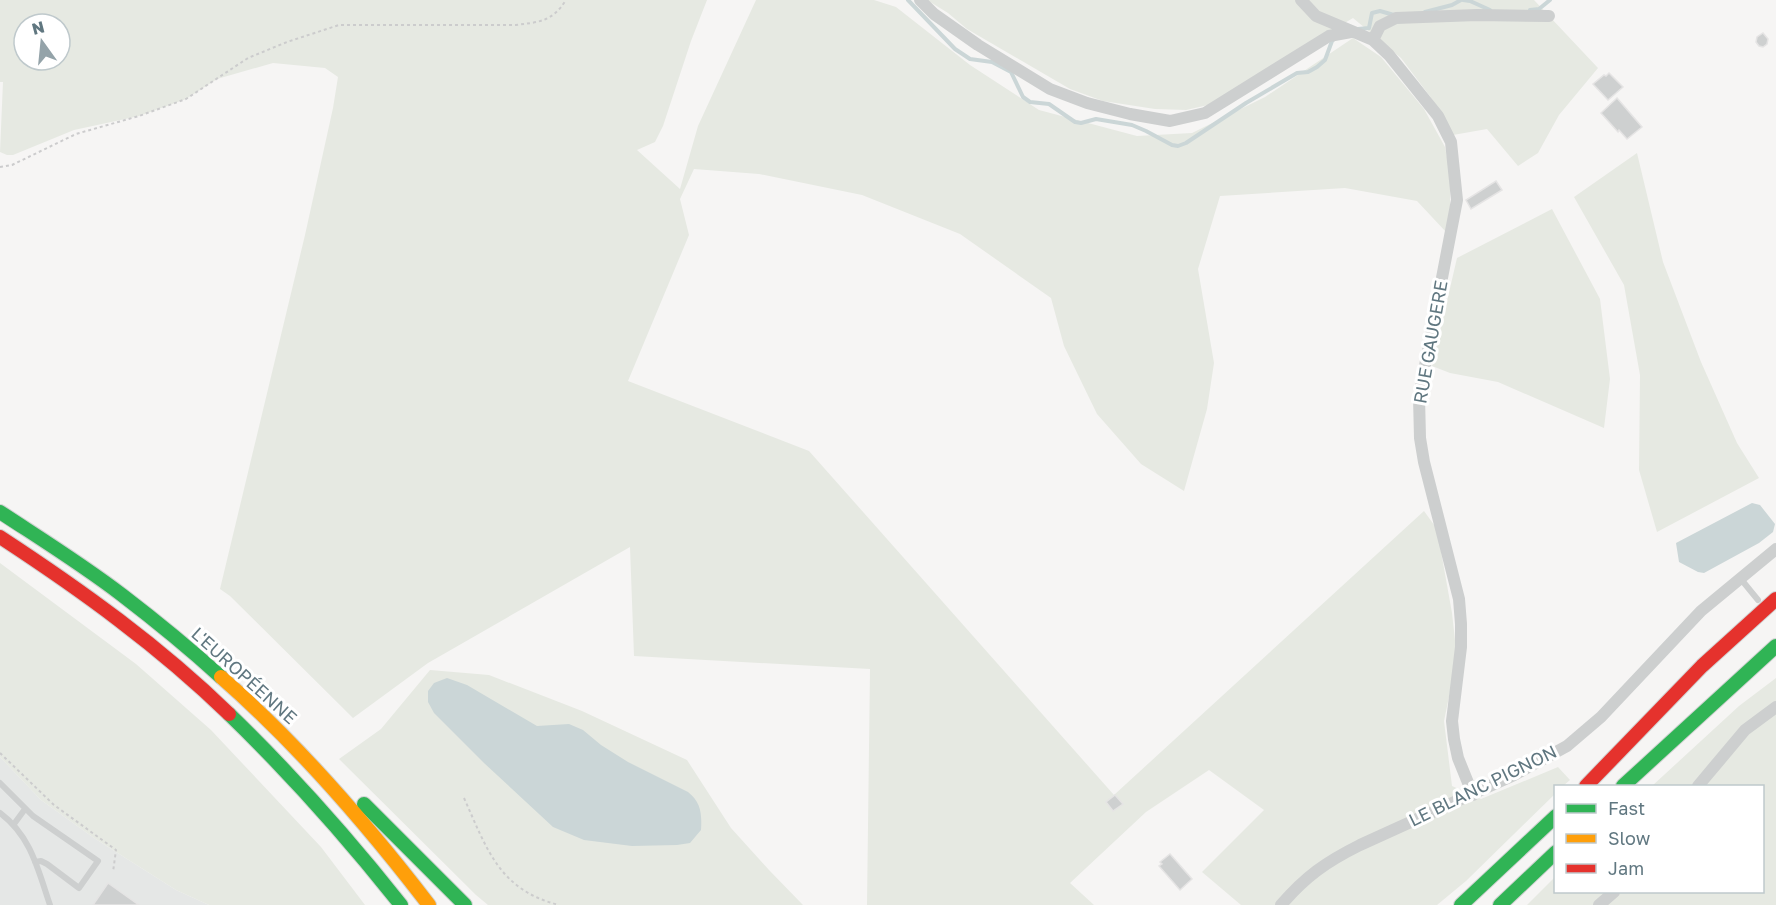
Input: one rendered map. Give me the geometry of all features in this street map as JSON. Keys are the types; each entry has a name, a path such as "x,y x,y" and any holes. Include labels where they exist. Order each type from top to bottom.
{"highway":[{"name":"L'EUROPÉENNE","path":"0,512 104,582 218,674 266,718 328,782 429,905"},
{"name":"L'EUROPÉENNE","path":"0,537 81,591 126,625 218,703 322,808 401,905"},
{"path":"1588,785 1689,678 1776,599"},
{"path":"1588,785 1776,614"},
{"path":"1626,785 1776,646"},
{"path":"1626,785 1776,662"},
{"path":"218,674 302,740 465,905"},
{"path":"218,703 268,765 328,832 379,899"},
{"path":"1461,905 1554,818"},
{"path":"1500,905 1554,854"}],"street":[{"path":"920,0 934,14 978,45 1050,90 1087,103 1170,121 1205,113 1329,36 1352,32"},
{"name":"RUE GAUGERE","path":"1301,0 1316,16 1373,40 1389,55 1438,116 1450,142 1454,159 1457,200 1419,397 1419,417 1424,462 1459,599 1461,647 1452,721 1458,758 1473,795"},
{"path":"1373,40 1380,26 1396,18 1477,15 1549,16"},
{"name":"LE BLANC PIGNON","path":"1281,905 1318,868 1360,844 1473,795 1567,746 1601,717 1701,611 1776,549"},
{"path":"1699,785 1745,730 1776,707"},
{"path":"1599,905 1612,893"}],"lane":[{"path":"1740,578 1758,600"},
{"path":"0,783 25,809 98,861 80,888 47,864 41,861 35,862"},
{"path":"14,824 25,809"},
{"path":"0,813 14,824 27,844 50,905"}],"path":[{"path":"0,167 12,165 76,134 139,116 186,99 248,58 339,25 516,25 542,22 560,8 566,0"},
{"path":"0,753 54,805 116,850 113,872"},
{"path":"464,798 490,855 507,879 540,899 559,905"}],"shaded area":[{"path":"0,0 707,0 663,126 655,142 637,150 680,189 698,126 756,0 874,0 896,7 970,65 1039,110 1137,136 1192,133 1265,97 1353,38 1381,57 1424,109 1445,147 1450,173 1450,214 1446,232 1417,201 1345,188 1220,196 1198,269 1214,363 1207,409 1184,491 1141,464 1097,414 1064,346 1051,298 960,234 862,195 759,174 694,169 680,199 689,235 628,381 809,451 1114,795 1424,511 1437,529 1452,613 1457,658 1444,721 1452,786 1481,799 1558,767 1570,780 1564,785 1554,785 1554,795 1466,881 1437,905 1241,905 1202,872 1264,810 1209,770 1146,812 1070,883 1094,905 867,905 870,669 634,656 630,547 428,663 353,718 230,596 220,589 305,235 338,77 325,68 273,63 217,79 186,99 139,116 74,130 13,155 0,152 3,82 0,82"},
{"path":"927,0 1534,0 1598,68 1559,115 1538,153 1518,166 1487,129 1453,135 1432,99 1401,58 1353,18 1208,105 1186,110 1155,109 1103,101 1070,89 967,29 948,13"},
{"path":"1637,153 1663,262 1701,362 1737,443 1759,478 1657,532 1639,470 1640,375 1624,285 1574,197"},
{"path":"1552,209 1600,299 1610,379 1604,428 1498,382 1450,373 1432,366 1457,258"},
{"path":"1752,503 1760,505 1775,524 1773,532 1759,543 1704,573 1679,562 1676,543"},
{"path":"0,563 136,664 211,730 321,847 365,905 209,905 176,890 94,838 41,800 0,757"},
{"path":"430,670 489,675 582,711 687,760 731,828 803,905 488,905 339,759 381,729"},
{"path":"447,678 467,685 537,726 569,724 583,730 628,762 688,792 696,800 700,809 701,830 690,843 632,846 584,840 553,827 434,713 428,702 428,691 434,683"},
{"path":"1776,678 1776,905 1527,905 1554,878 1554,893 1764,893 1764,785 1653,785 1739,706"},
{"path":"0,757 41,800 94,838 176,890 209,905 0,905"}],"building":[{"path":"1763,33 1768,39 1767,44 1763,47 1756,42 1757,37"},
{"path":"1609,73 1623,87 1608,100 1593,84"},
{"path":"1617,98 1642,127 1627,139 1601,113"},
{"path":"1496,181 1502,190 1471,209 1466,200"},
{"path":"1115,795 1123,804 1113,811 1106,802"},
{"path":"1170,854 1192,879 1180,890 1159,866 1162,864 1160,862"},
{"path":"108,883 139,905 93,905"}],"waterway":[{"path":"908,0 955,49 970,59 992,62 1011,72 1023,97 1030,102 1049,104 1075,122 1081,123 1096,119 1132,125 1178,146 1297,73 1308,72 1317,67 1325,60 1334,39"},
{"path":"1425,12 1452,5 1461,0"},
{"path":"1463,0 1490,10"},
{"path":"1530,10 1539,9 1550,0"},
{"path":"1358,29 1369,28 1372,13 1380,11 1394,15"}],"traffic: fast":[{"path":"0,512 107,584 221,677"},
{"path":"1624,785 1776,646"},
{"path":"229,714 318,806 401,905"},
{"path":"364,804 465,905"},
{"path":"1461,905 1554,818"},
{"path":"1500,905 1554,854"}],"traffic: slow":[{"path":"221,677 278,730 331,786 429,905"}],"traffic: jam":[{"path":"0,537 119,620 175,665 229,714"},
{"path":"1587,785 1702,666 1776,599"}]}
